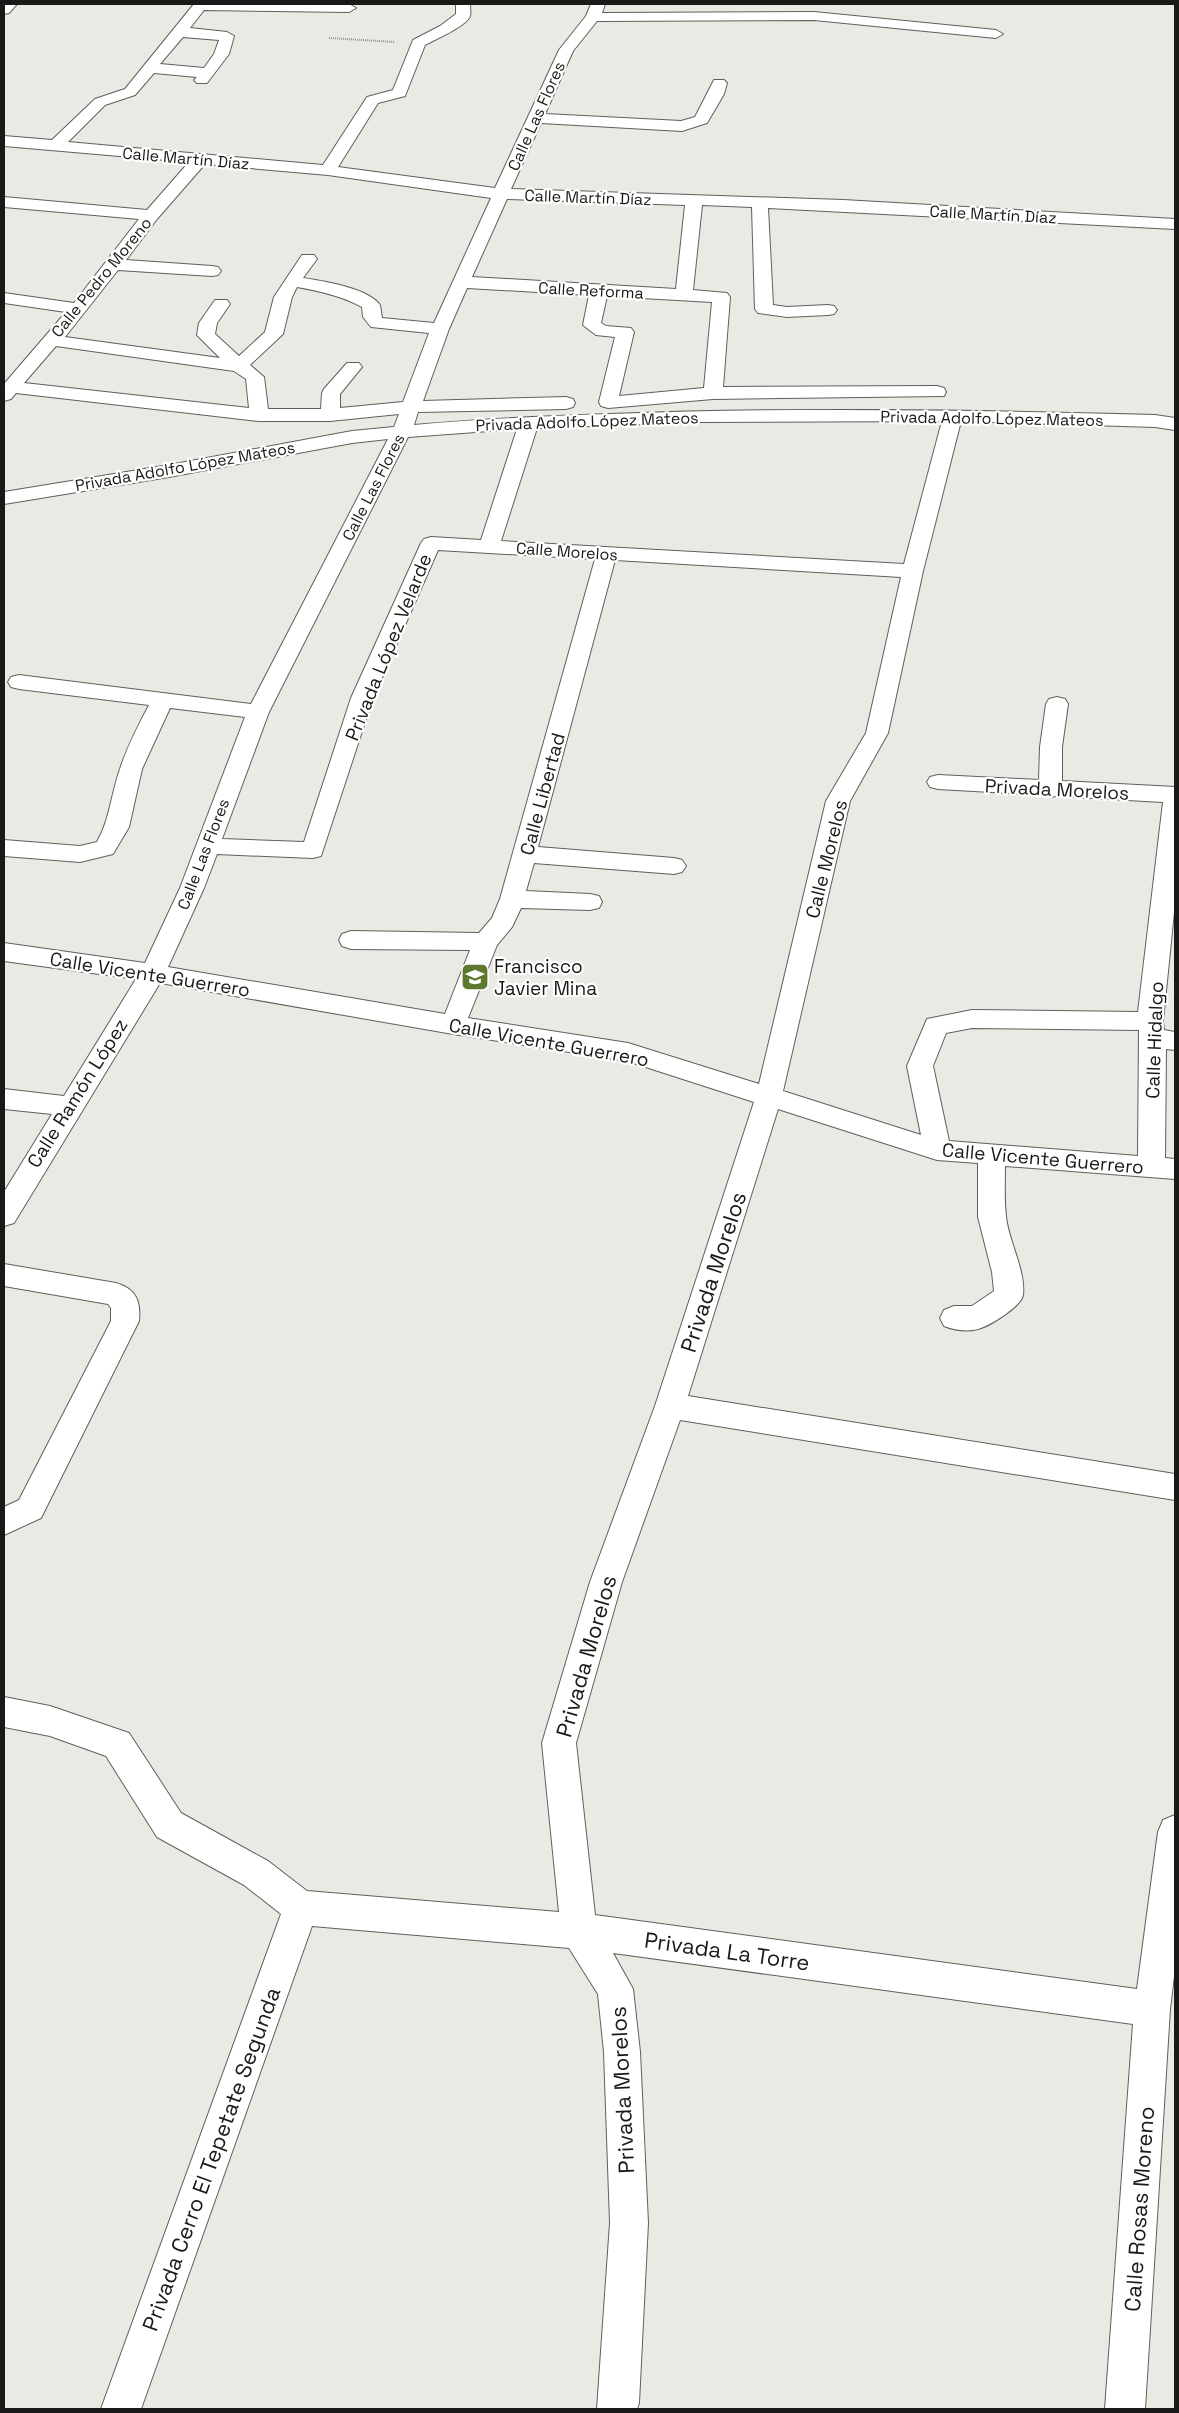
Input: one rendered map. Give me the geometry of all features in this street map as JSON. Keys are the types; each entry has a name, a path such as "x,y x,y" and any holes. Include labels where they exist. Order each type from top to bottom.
{"street":[{"path":"4,10 10,4"},
{"path":"328,170 372,100 400,93 418,43 446,28 463,16 463,4"},
{"path":"55,146 100,102 130,92 201,5 349,8"},
{"path":"596,10 814,16 996,34"},
{"name":"Calle Las Flores","path":"152,972 192,888 258,712 407,418 440,329 566,50 596,10"},
{"path":"149,68 205,77 220,58 226,45 227,36 179,32"},
{"path":"534,118 682,126 700,120 716,94 719,82"},
{"name":"Calle Martín Díaz","path":"4,141 328,170 501,194 694,202 843,205 1175,224"},
{"name":"Calle Pedro Moreno","path":"7,391 79,309 151,215 200,160"},
{"path":"4,202 151,215"},
{"path":"684,295 694,202"},
{"path":"760,203 764,309 787,312 828,310"},
{"path":"239,366 274,334 283,297 308,259"},
{"path":"113,264 212,271"},
{"path":"292,281 331,287 356,296 371,305 372,317 377,323 440,329"},
{"name":"Calle Reforma","path":"461,282 721,297 713,393"},
{"path":"599,290 592,325 602,331 625,332 608,402"},
{"path":"4,298 79,309"},
{"path":"222,304 208,323 206,335 239,366 255,377 259,416"},
{"path":"50,340 239,366"},
{"path":"330,414 331,393 353,367"},
{"path":"7,391 259,416 330,414 407,418 713,393 937,392"},
{"name":"Privada Adolfo López Mateos","path":"4,498 169,471 352,436 407,418 529,422 701,416 953,415 1155,421 1175,424"},
{"name":"Calle Morelos","path":"769,1095 838,801 877,733 913,571 953,415"},
{"path":"489,546 529,422"},
{"name":"Calle Morelos","path":"431,543 913,571"},
{"name":"Privada López Velarde","path":"207,846 313,850 362,698 431,543"},
{"name":"Calle Libertad","path":"452,1025 486,942 503,921 512,899 607,553"},
{"path":"19,682 258,712"},
{"path":"4,848 80,854 105,848 117,827 131,770 147,730 163,700"},
{"path":"1050,790 1051,747 1057,704"},
{"name":"Privada Morelos","path":"938,782 1050,790 1175,794"},
{"name":"Calle Hidalgo","path":"1163,1168 1159,1033 1175,794"},
{"path":"525,854 674,866"},
{"path":"512,899 590,902"},
{"path":"351,940 486,942"},
{"name":"Calle Vicente Guerrero","path":"4,952 152,972 452,1025 628,1052 769,1095 937,1150 1163,1168"},
{"name":"Calle Ramón López","path":"4,1215 12,1186 69,1106 152,972"},
{"path":"937,1150 920,1066 936,1026 972,1019 1159,1033"},
{"name":"Privada Morelos","path":"617,2409 619,2403 629,2222 622,2052 616,1989 579,1930 559,1743 606,1582 670,1406 769,1095"},
{"path":"4,1099 69,1106"},
{"path":"954,1318 977,1318 1009,1296 1006,1272 992,1216 991,1154"},
{"path":"4,1275 116,1294 126,1305 125,1321 30,1509 4,1522"},
{"path":"670,1406 1175,1487"},
{"path":"4,1712 50,1721 117,1744 169,1825 256,1872 300,1908"},
{"name":"Calle Rosas Moreno","path":"1125,2409 1152,2009 1175,1832"},
{"name":"Privada La Torre","path":"300,1908 579,1930 1152,2009"},
{"name":"Privada Cerro El Tepetate Segunda","path":"120,2409 300,1908"}],"path":[{"path":"329,38 418,43"}],"place":[{"name":"Francisco Javier Mina","path":"475,977"}]}
